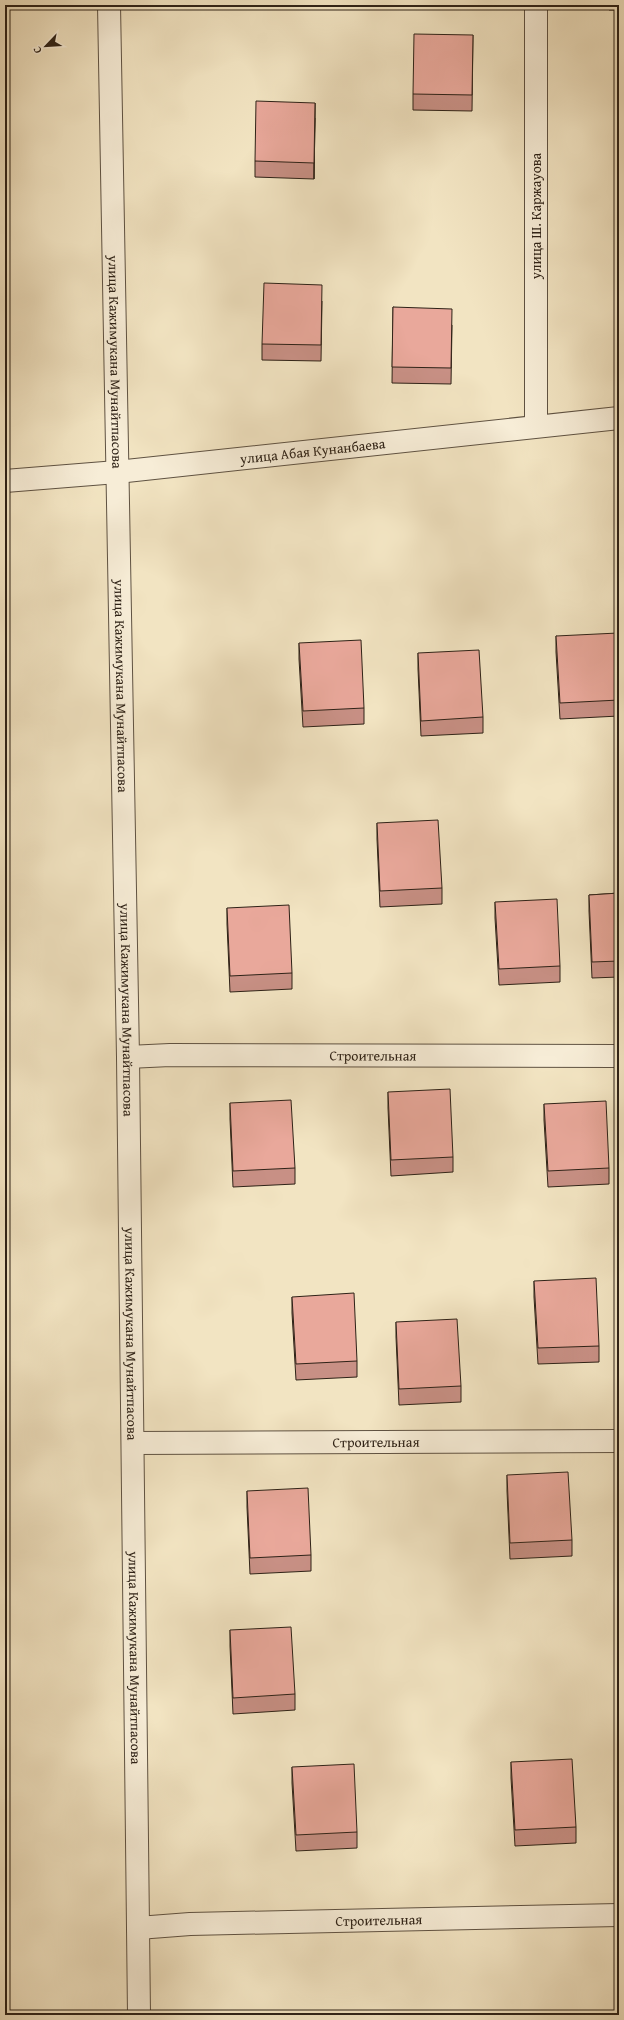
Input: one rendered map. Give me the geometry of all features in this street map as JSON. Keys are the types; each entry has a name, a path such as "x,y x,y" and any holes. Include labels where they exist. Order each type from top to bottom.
{"street":[{"name":"улица Кажимукана Мунайтпасова","path":"109,5 128,1057 139,2015"},
{"name":"улица Ш. Каржауова","path":"536,5 536,426"},
{"name":"улица Абая Кунанбаева","path":"5,481 117,472 619,418"},
{"name":"Строительная","path":"128,1057 170,1055 619,1056"},
{"name":"Строительная","path":"133,1443 619,1441"},
{"name":"Строительная","path":"138,1928 190,1924 619,1915"}],"building":[{"path":"414,34 473,35 472,95 413,94"},
{"path":"256,101 315,103 314,163 255,161"},
{"path":"264,283 322,285 321,345 262,344"},
{"path":"393,307 452,309 451,368 392,367"},
{"path":"618,633 619,700 560,703 556,636"},
{"path":"361,640 364,708 303,711 299,643"},
{"path":"479,650 483,717 421,721 418,653"},
{"path":"438,820 442,888 380,891 377,823"},
{"path":"619,893 619,961 592,962 589,895"},
{"path":"557,899 560,966 499,969 495,902"},
{"path":"289,905 292,973 230,976 227,908"},
{"path":"450,1089 453,1157 391,1160 388,1092"},
{"path":"291,1100 295,1168 233,1171 230,1103"},
{"path":"606,1101 609,1168 548,1171 544,1104"},
{"path":"596,1278 599,1346 538,1348 534,1281"},
{"path":"354,1293 357,1361 296,1364 292,1297"},
{"path":"457,1319 461,1386 399,1389 396,1322"},
{"path":"568,1472 572,1540 510,1543 507,1475"},
{"path":"308,1488 311,1555 250,1558 247,1491"},
{"path":"291,1627 295,1694 233,1698 230,1630"},
{"path":"572,1759 576,1827 515,1830 511,1762"},
{"path":"354,1764 357,1832 296,1835 292,1767"}]}
